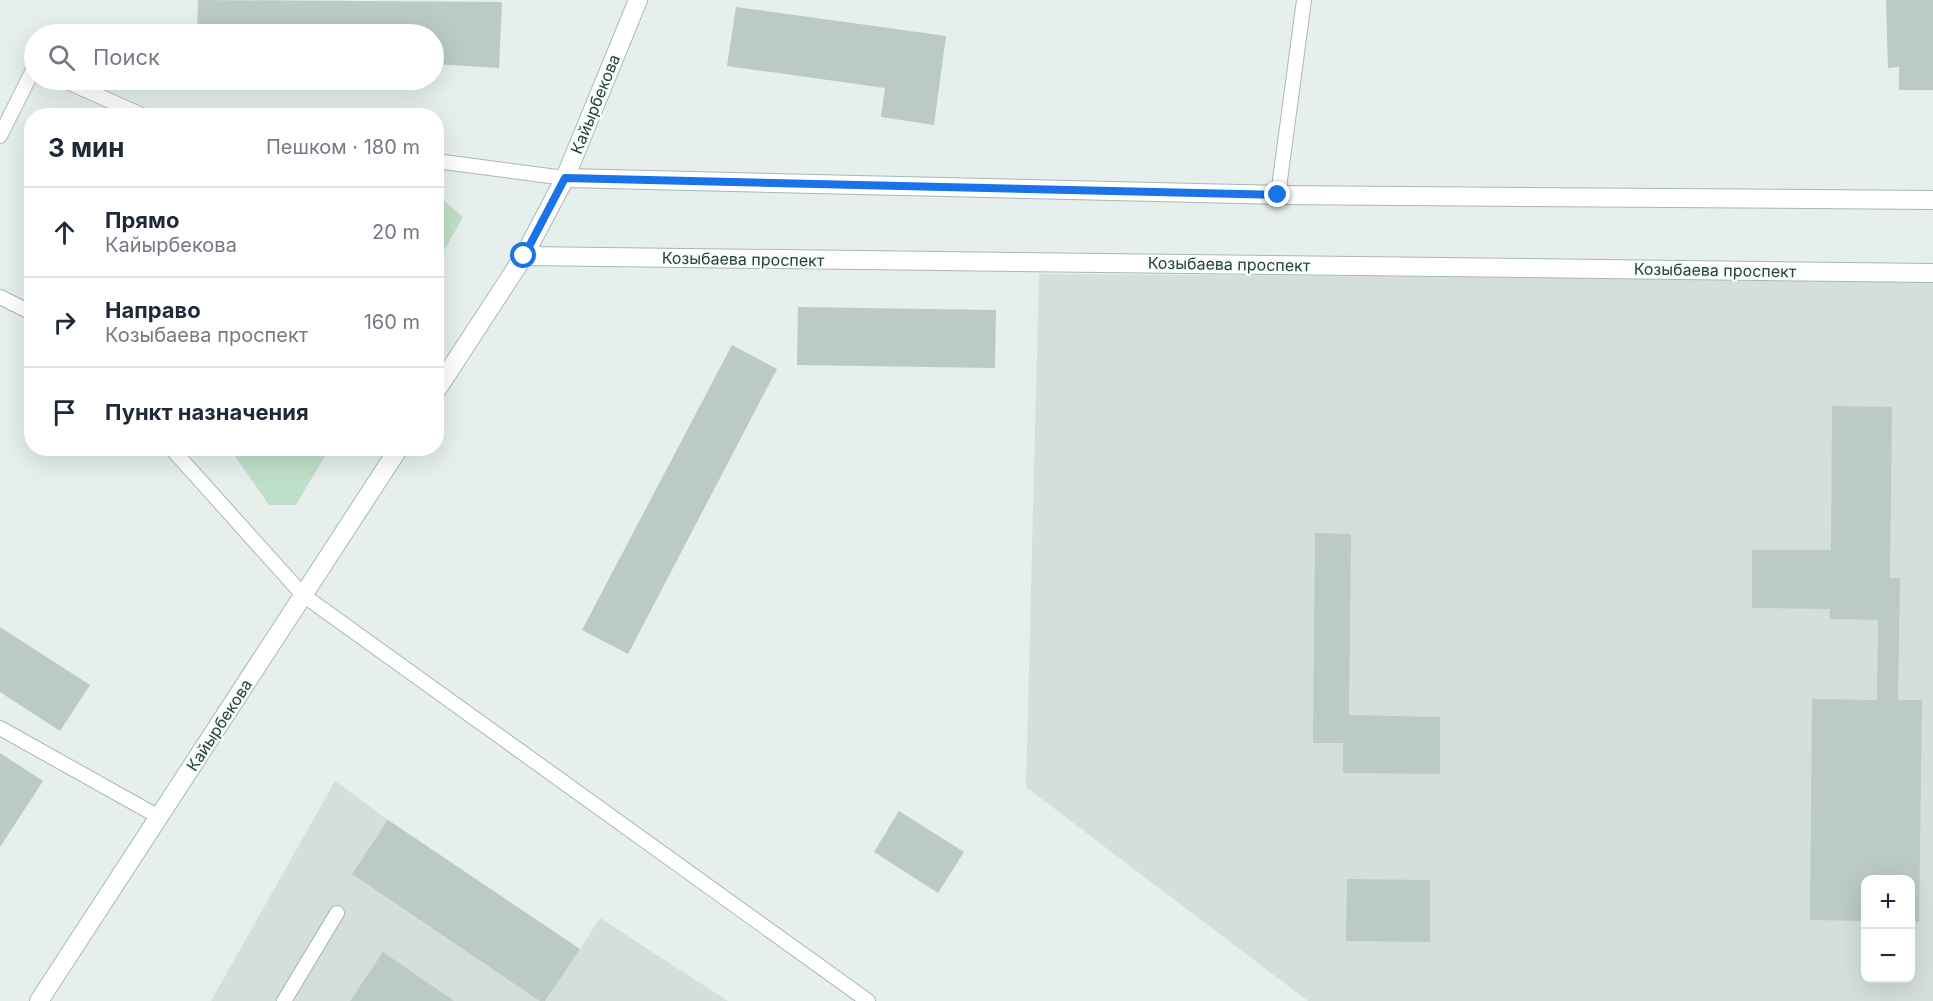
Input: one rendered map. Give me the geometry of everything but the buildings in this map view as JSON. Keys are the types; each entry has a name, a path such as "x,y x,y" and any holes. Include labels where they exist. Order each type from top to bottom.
{"street":[{"name":"Кайырбекова","path":"444,379 524,256 565,178 638,0"},
{"path":"565,178 1278,195 1933,200"},
{"name":"Козыбаева проспект","path":"524,256 1933,273"},
{"name":"Кайырбекова","path":"39,1001 394,456"}],"lane":[{"path":"1278,195 1304,0"},
{"path":"0,136 24,88"},
{"path":"86,90 126,108"},
{"path":"444,162 565,178"},
{"path":"0,297 24,309"},
{"path":"178,456 303,595 868,1001"},
{"path":"0,728 159,817"},
{"path":"284,1001 337,913"}],"shaded area":[{"path":"1039,274 1933,280 1933,1001 1308,1001 1026,787"},
{"path":"335,781 388,820 580,949 600,918 728,1001 211,1001"}],"green space":[{"path":"444,201 463,217 444,251"},
{"path":"235,456 325,456 296,505 269,505"}],"route":[{"path":"524,256 565,178 1278,195"}]}
